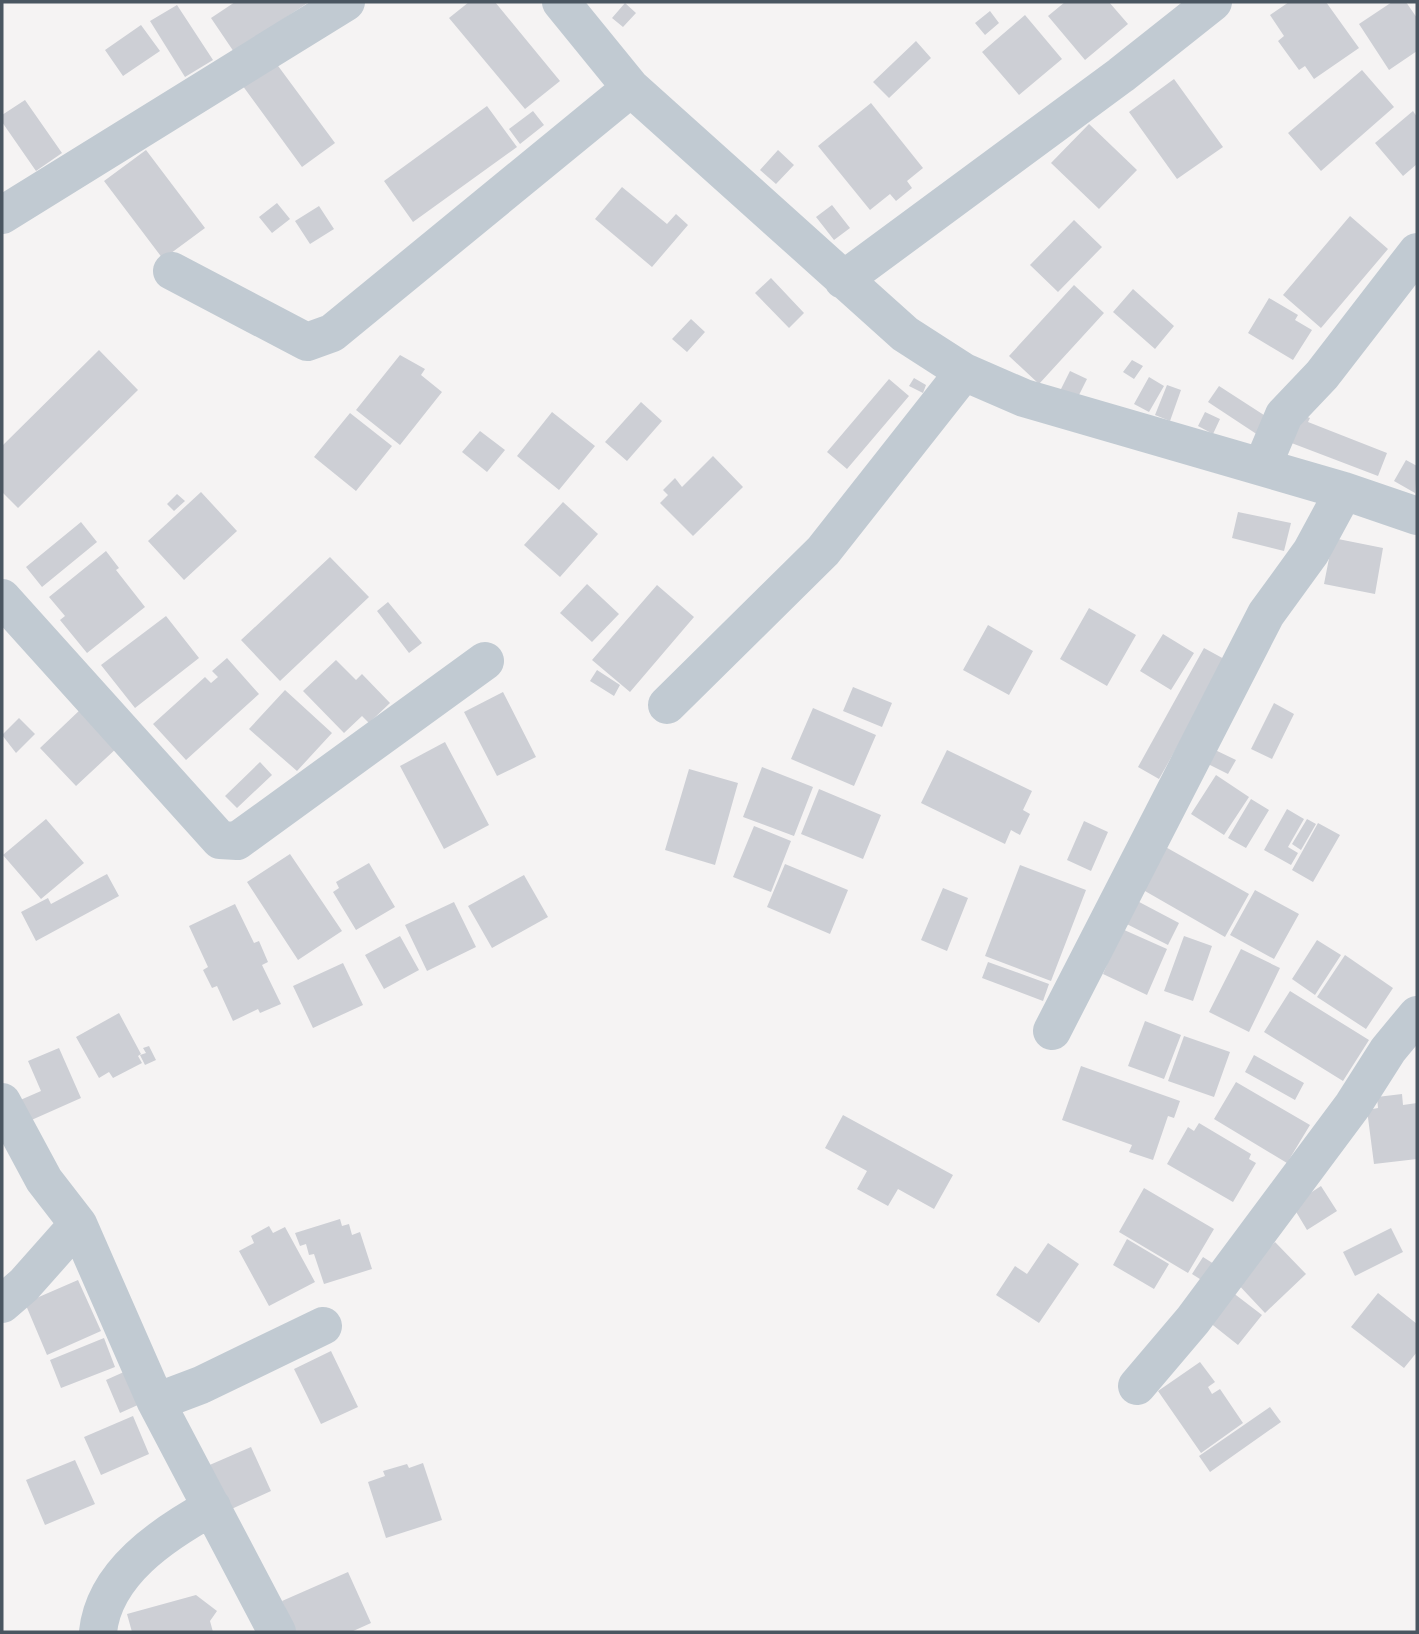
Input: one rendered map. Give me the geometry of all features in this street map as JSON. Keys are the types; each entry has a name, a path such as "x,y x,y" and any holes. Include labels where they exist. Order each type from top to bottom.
{"street":[{"path":"2,215 346,2"},
{"path":"561,2 631,89 905,334 964,372 1024,398 1344,491 1417,516"},
{"path":"843,280 1110,83 1213,2"},
{"path":"172,271 307,342 332,333 631,89"},
{"path":"1262,467 1284,415 1322,375 1417,252"},
{"path":"667,705 823,551 964,372"},
{"path":"1052,1031 1266,614 1311,552 1344,491"},
{"path":"2,598 220,840 237,841 485,661"},
{"path":"1137,1386 1194,1320 1353,1105 1388,1050 1417,1015"},
{"path":"2,1102 44,1180 78,1224 156,1402 277,1632"},
{"path":"2,1304 24,1285 78,1224"},
{"path":"156,1402 201,1385 323,1326"},
{"path":"98,1632 105,1600 116,1581 179,1525 212,1507"}],"building":[{"path":"235,2 309,2 234,52 211,18"},
{"path":"469,2 495,2 560,81 525,109 449,18"},
{"path":"1065,2 1109,2 1128,24 1085,60 1048,16"},
{"path":"1289,2 1326,2 1359,48 1314,79 1305,66 1299,70 1278,41 1284,36 1270,15"},
{"path":"1392,2 1406,2 1417,18 1417,51 1389,70 1359,24"},
{"path":"625,3 636,13 623,27 612,18"},
{"path":"177,5 213,60 185,77 150,21"},
{"path":"990,11 999,23 985,35 975,23"},
{"path":"1025,15 1062,59 1019,95 982,52"},
{"path":"141,25 160,51 123,76 105,50"},
{"path":"916,41 931,58 889,98 873,82"},
{"path":"270,55 335,143 302,167 237,78"},
{"path":"1362,70 1394,107 1321,171 1288,133"},
{"path":"1174,79 1223,147 1177,179 1129,112"},
{"path":"25,100 62,153 36,171 2,122 2,115"},
{"path":"871,103 923,168 907,181 912,188 896,201 890,194 870,210 818,146"},
{"path":"487,106 517,147 413,222 384,181"},
{"path":"533,111 544,125 520,144 509,129"},
{"path":"1413,111 1417,117 1417,164 1403,176 1375,143"},
{"path":"1089,124 1137,170 1099,209 1051,163"},
{"path":"146,150 205,228 163,259 104,181"},
{"path":"778,150 794,165 776,184 760,170"},
{"path":"622,187 667,224 676,214 688,225 652,267 595,219"},
{"path":"277,203 290,219 272,233 259,217"},
{"path":"832,205 850,228 834,240 816,217"},
{"path":"319,206 334,229 310,244 295,221"},
{"path":"1350,216 1388,249 1321,328 1283,295"},
{"path":"1074,220 1102,247 1058,292 1030,265"},
{"path":"771,278 804,313 789,328 755,293"},
{"path":"1074,285 1104,313 1039,384 1009,356"},
{"path":"1133,289 1174,326 1155,349 1113,312"},
{"path":"1269,298 1298,315 1295,320 1312,330 1293,360 1248,333"},
{"path":"691,319 705,332 687,352 672,339"},
{"path":"99,350 138,390 18,508 2,492 2,446"},
{"path":"400,355 425,369 421,375 442,392 400,445 356,410"},
{"path":"1132,360 1143,366 1134,379 1123,372"},
{"path":"1070,371 1087,379 1076,401 1059,393"},
{"path":"1149,377 1164,386 1149,412 1134,404"},
{"path":"914,378 926,385 923,393 909,386"},
{"path":"889,379 909,396 847,469 827,452"},
{"path":"1167,385 1181,390 1170,421 1155,415"},
{"path":"1219,386 1273,421 1258,435 1208,402"},
{"path":"641,402 662,421 627,461 605,442"},
{"path":"1292,411 1310,418 1308,422 1387,453 1378,476 1281,439"},
{"path":"552,412 595,446 559,490 517,456"},
{"path":"1205,412 1220,419 1213,434 1198,426"},
{"path":"350,413 392,446 356,491 314,457"},
{"path":"480,431 505,450 487,472 462,452"},
{"path":"713,456 743,487 693,536 660,503 668,495 663,490 675,478 682,487"},
{"path":"1406,460 1417,466 1415,493 1394,481"},
{"path":"201,492 237,531 184,580 148,541"},
{"path":"177,494 185,501 174,511 167,504"},
{"path":"563,502 598,534 560,577 524,545"},
{"path":"1238,512 1291,523 1284,551 1232,538"},
{"path":"81,522 97,542 42,587 26,567"},
{"path":"1333,538 1383,548 1375,594 1324,584"},
{"path":"106,551 119,568 116,570 145,607 87,653 60,620 65,616 49,597"},
{"path":"330,557 369,597 280,681 241,640"},
{"path":"587,584 619,614 592,642 560,613"},
{"path":"657,585 694,617 630,692 592,660"},
{"path":"388,602 422,643 409,653 377,611"},
{"path":"1089,608 1136,635 1107,686 1060,659"},
{"path":"166,616 199,658 135,708 101,665"},
{"path":"988,625 1033,651 1009,695 963,670"},
{"path":"1163,634 1194,653 1171,690 1140,671"},
{"path":"1204,648 1226,660 1159,779 1138,767"},
{"path":"227,658 259,694 186,760 153,724 205,677 211,683 218,677 212,671"},
{"path":"336,660 356,680 362,674 390,703 369,723 362,716 344,733 303,691"},
{"path":"597,670 620,685 614,696 590,681"},
{"path":"853,687 892,703 882,727 843,711"},
{"path":"285,690 332,733 297,771 249,729"},
{"path":"503,692 536,757 497,776 464,712"},
{"path":"1274,703 1294,714 1272,759 1251,749"},
{"path":"82,708 119,746 76,786 40,748"},
{"path":"813,708 876,735 854,786 791,759"},
{"path":"19,718 35,734 16,753 2,735"},
{"path":"445,742 489,825 444,849 400,766"},
{"path":"1211,748 1236,760 1228,774 1204,762"},
{"path":"947,750 1032,791 1023,810 1030,814 1020,835 1011,830 1005,844 921,803"},
{"path":"260,762 272,775 237,808 225,796"},
{"path":"762,767 813,787 794,836 743,817"},
{"path":"689,769 738,783 715,865 665,850"},
{"path":"1216,775 1249,797 1224,835 1191,814"},
{"path":"819,789 881,815 863,859 801,834"},
{"path":"1251,799 1269,810 1246,848 1228,838"},
{"path":"1287,809 1304,819 1288,847 1298,853 1291,865 1264,850"},
{"path":"46,819 84,863 41,899 3,855"},
{"path":"1307,819 1316,824 1301,850 1292,844"},
{"path":"1084,821 1108,832 1091,871 1067,860"},
{"path":"1318,823 1340,835 1313,882 1292,870"},
{"path":"754,826 791,841 771,892 733,877"},
{"path":"1162,845 1249,894 1225,937 1138,887"},
{"path":"290,854 342,931 298,960 247,882"},
{"path":"369,863 395,907 356,930 333,892 339,888 336,882"},
{"path":"785,864 848,890 830,934 767,907"},
{"path":"1020,865 1086,890 1051,981 985,956"},
{"path":"107,874 119,896 36,941 21,912 48,898 51,904"},
{"path":"524,875 548,917 492,948 468,906"},
{"path":"943,888 968,898 947,951 921,940"},
{"path":"1255,890 1299,914 1274,959 1230,935"},
{"path":"1124,894 1179,923 1168,945 1113,917"},
{"path":"454,902 476,947 427,971 405,925"},
{"path":"235,904 254,943 259,941 268,962 262,965 281,1004 260,1013 258,1009 233,1021 217,986 212,988 203,970 208,967 189,926"},
{"path":"1122,929 1167,949 1147,995 1103,974"},
{"path":"400,936 419,970 384,989 365,955"},
{"path":"1184,936 1212,946 1193,1001 1164,991"},
{"path":"1317,940 1341,955 1315,995 1292,979"},
{"path":"1241,949 1280,968 1249,1032 1209,1012"},
{"path":"1345,955 1393,988 1366,1029 1317,997"},
{"path":"988,962 1049,984 1043,1001 982,978"},
{"path":"343,963 363,1005 313,1028 293,986"},
{"path":"1290,991 1369,1040 1343,1081 1264,1032"},
{"path":"119,1013 141,1054 138,1056 142,1063 113,1078 109,1072 99,1078 76,1037"},
{"path":"1145,1021 1181,1035 1164,1079 1128,1066"},
{"path":"1184,1036 1230,1052 1214,1097 1168,1081"},
{"path":"149,1046 156,1060 145,1065 140,1055 146,1053 143,1048"},
{"path":"59,1048 81,1098 27,1122 18,1101 41,1091 28,1061"},
{"path":"1254,1055 1304,1083 1295,1100 1245,1072"},
{"path":"1081,1066 1180,1101 1174,1118 1168,1116 1153,1160 1129,1152 1132,1145 1062,1120"},
{"path":"1236,1082 1310,1125 1287,1163 1214,1119"},
{"path":"1402,1094 1403,1105 1417,1103 1417,1159 1374,1164 1367,1110 1378,1108 1377,1097"},
{"path":"843,1115 953,1175 934,1209 898,1189 888,1206 857,1189 867,1171 825,1148"},
{"path":"1199,1123 1251,1154 1249,1159 1256,1163 1233,1202 1167,1164 1188,1127 1194,1131"},
{"path":"1321,1186 1337,1211 1307,1230 1292,1205"},
{"path":"1144,1188 1214,1229 1188,1273 1119,1232"},
{"path":"340,1219 342,1226 349,1224 352,1235 360,1232 372,1269 324,1284 314,1254 309,1255 306,1244 300,1246 295,1233"},
{"path":"269,1226 273,1233 285,1227 315,1282 269,1306 239,1251 254,1243 251,1236"},
{"path":"1391,1228 1403,1252 1355,1276 1343,1252"},
{"path":"1127,1239 1169,1264 1154,1289 1113,1265"},
{"path":"1275,1242 1306,1274 1265,1313 1235,1281"},
{"path":"1048,1243 1079,1264 1039,1323 996,1295 1015,1266 1027,1274"},
{"path":"1203,1257 1214,1264 1203,1281 1192,1274"},
{"path":"78,1280 101,1331 47,1355 25,1303"},
{"path":"1232,1292 1262,1315 1238,1345 1209,1322"},
{"path":"1378,1293 1417,1324 1417,1352 1404,1368 1351,1327"},
{"path":"104,1338 115,1367 61,1388 50,1360"},
{"path":"331,1351 358,1407 321,1424 294,1369"},
{"path":"1200,1362 1215,1382 1208,1387 1212,1394 1220,1389 1243,1423 1201,1453 1158,1391"},
{"path":"126,1371 140,1404 120,1413 106,1380"},
{"path":"1270,1407 1281,1422 1210,1472 1199,1456"},
{"path":"133,1416 149,1454 101,1475 84,1437"},
{"path":"251,1447 271,1491 225,1512 205,1467"},
{"path":"75,1460 95,1504 45,1525 26,1480"},
{"path":"423,1463 442,1520 386,1538 368,1482 385,1476 383,1471 407,1464 409,1468"},
{"path":"348,1572 371,1623 351,1632 296,1632 282,1601"},
{"path":"196,1595 217,1611 210,1621 213,1632 132,1632 127,1614"}]}
